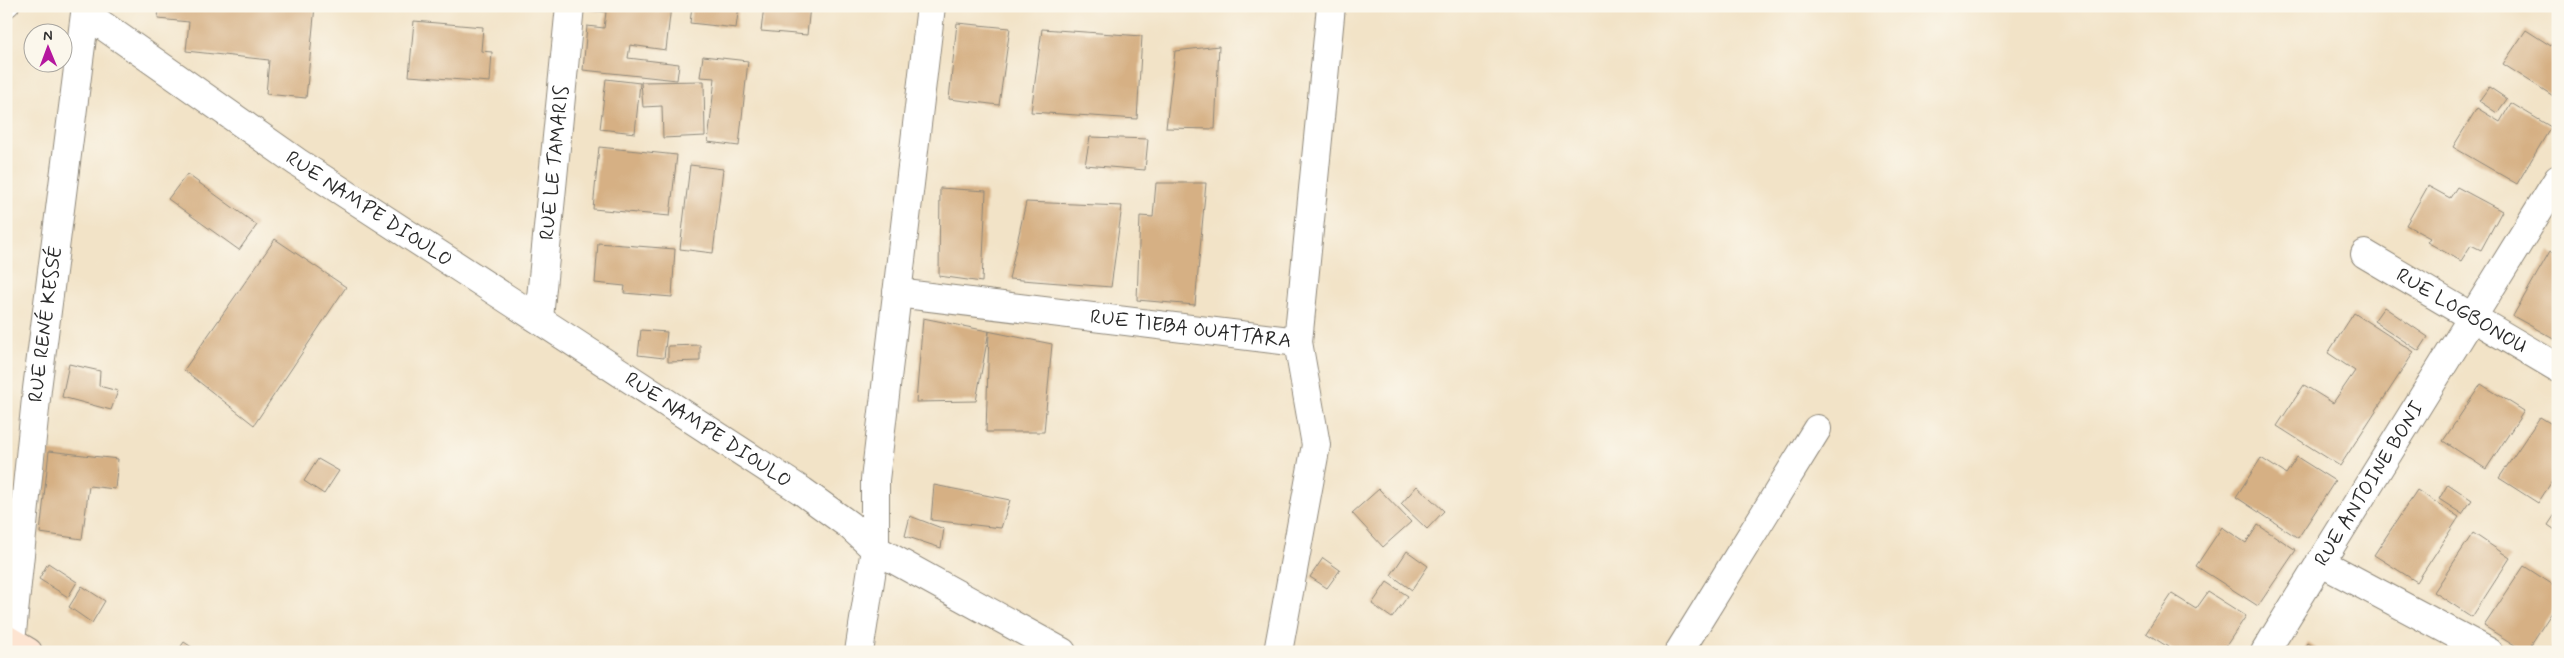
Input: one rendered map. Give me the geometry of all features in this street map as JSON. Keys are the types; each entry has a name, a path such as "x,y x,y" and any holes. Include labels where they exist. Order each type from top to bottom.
{"street":[{"name":"RUE LE TAMARIS","path":"539,318 570,6"},
{"path":"859,652 875,549 875,480 931,6"},
{"name":"RUE TIEBA OUATTARA","path":"897,294 1298,342 1332,6"},
{"name":"RUE NAMPE DIOULO","path":"85,10 297,162 802,491 849,526 875,549 1062,652"},
{"name":"RUE RENÉ KESSÉ","path":"15,644 37,389 85,10"},
{"name":"RUE ANTOINE BONI","path":"2264,652 2558,179"},
{"name":"RUE LOGBONOU","path":"2365,254 2473,316 2558,368"},
{"path":"1278,652 1316,445 1298,342"},
{"path":"1679,652 1816,430"},
{"path":"2320,562 2489,652"}],"lane":[{"path":"6,9 10,6"}],"building":[{"path":"159,6 315,6 306,98 266,94 269,60 186,51 189,22 158,19"},
{"path":"590,6 671,6 666,50 630,45 628,58 679,64 677,80 583,70 587,26 604,28 606,12 589,10"},
{"path":"692,6 739,6 736,28 690,23"},
{"path":"764,6 810,6 807,35 761,31"},
{"path":"414,21 483,27 481,51 492,52 490,82 409,76"},
{"path":"957,23 1010,28 999,105 949,99"},
{"path":"1042,29 1142,36 1137,119 1031,112"},
{"path":"2526,30 2551,46 2558,36 2558,99 2503,64"},
{"path":"1219,46 1215,129 1166,128 1175,51"},
{"path":"703,56 748,61 739,146 708,142 715,78 700,77"},
{"path":"606,79 640,83 635,133 600,129"},
{"path":"704,81 705,136 663,138 662,106 643,107 641,82"},
{"path":"2489,87 2507,99 2497,113 2479,101"},
{"path":"2511,103 2551,127 2517,184 2453,147 2477,108 2500,122"},
{"path":"1090,137 1148,139 1145,170 1085,165"},
{"path":"599,147 677,155 670,216 593,209"},
{"path":"690,165 723,169 713,253 680,249"},
{"path":"187,174 257,225 239,250 168,199"},
{"path":"1156,183 1206,183 1195,305 1137,300 1140,216 1153,217"},
{"path":"2428,186 2450,198 2457,187 2502,211 2481,250 2471,245 2461,261 2427,242 2430,238 2406,225"},
{"path":"940,188 986,191 982,282 939,276"},
{"path":"1026,202 1122,206 1111,287 1009,279"},
{"path":"275,239 346,287 254,425 184,370"},
{"path":"598,243 675,249 672,297 624,293 625,286 595,283"},
{"path":"2550,251 2558,256 2558,341 2513,316"},
{"path":"6,261 10,262 8,279 6,279"},
{"path":"2384,307 2428,337 2419,351 2374,321"},
{"path":"2354,313 2414,352 2340,466 2277,426 2304,385 2333,403 2355,371 2328,353"},
{"path":"923,318 989,331 976,401 916,402"},
{"path":"641,330 667,332 664,358 638,355"},
{"path":"989,331 1052,344 1044,432 986,432"},
{"path":"700,345 700,361 668,362 668,346"},
{"path":"69,364 100,371 99,386 118,391 111,410 62,397"},
{"path":"2481,384 2524,411 2486,469 2443,441"},
{"path":"2540,417 2558,428 2558,472 2538,503 2499,478"},
{"path":"49,451 118,459 115,489 89,486 82,539 40,533"},
{"path":"2297,457 2335,481 2298,538 2236,497 2261,458 2286,474"},
{"path":"318,459 339,471 324,494 304,481"},
{"path":"2448,484 2472,500 2462,514 2439,499"},
{"path":"934,485 1010,500 1001,528 931,520"},
{"path":"1417,486 1444,511 1427,529 1401,504"},
{"path":"1379,489 1411,522 1383,547 1352,513"},
{"path":"2417,490 2459,517 2417,582 2374,555"},
{"path":"2558,510 2558,532 2548,525"},
{"path":"910,516 944,529 941,548 905,536"},
{"path":"2258,525 2296,550 2258,606 2196,566 2222,527 2246,543"},
{"path":"2473,533 2510,558 2472,617 2434,592"},
{"path":"1407,551 1428,566 1412,590 1391,575"},
{"path":"1323,558 1340,570 1327,588 1310,577"},
{"path":"48,563 77,582 68,597 39,579"},
{"path":"2524,566 2558,588 2558,603 2526,652 2484,626"},
{"path":"1387,582 1408,596 1392,618 1372,604"},
{"path":"82,586 105,601 92,623 69,607"},
{"path":"2208,592 2246,616 2222,652 2176,652 2146,633 2172,594 2196,609"},
{"path":"2558,639 2558,652 2549,652"},
{"path":"184,642 199,652 177,652"},
{"path":"2308,643 2321,652 2303,652"}]}
